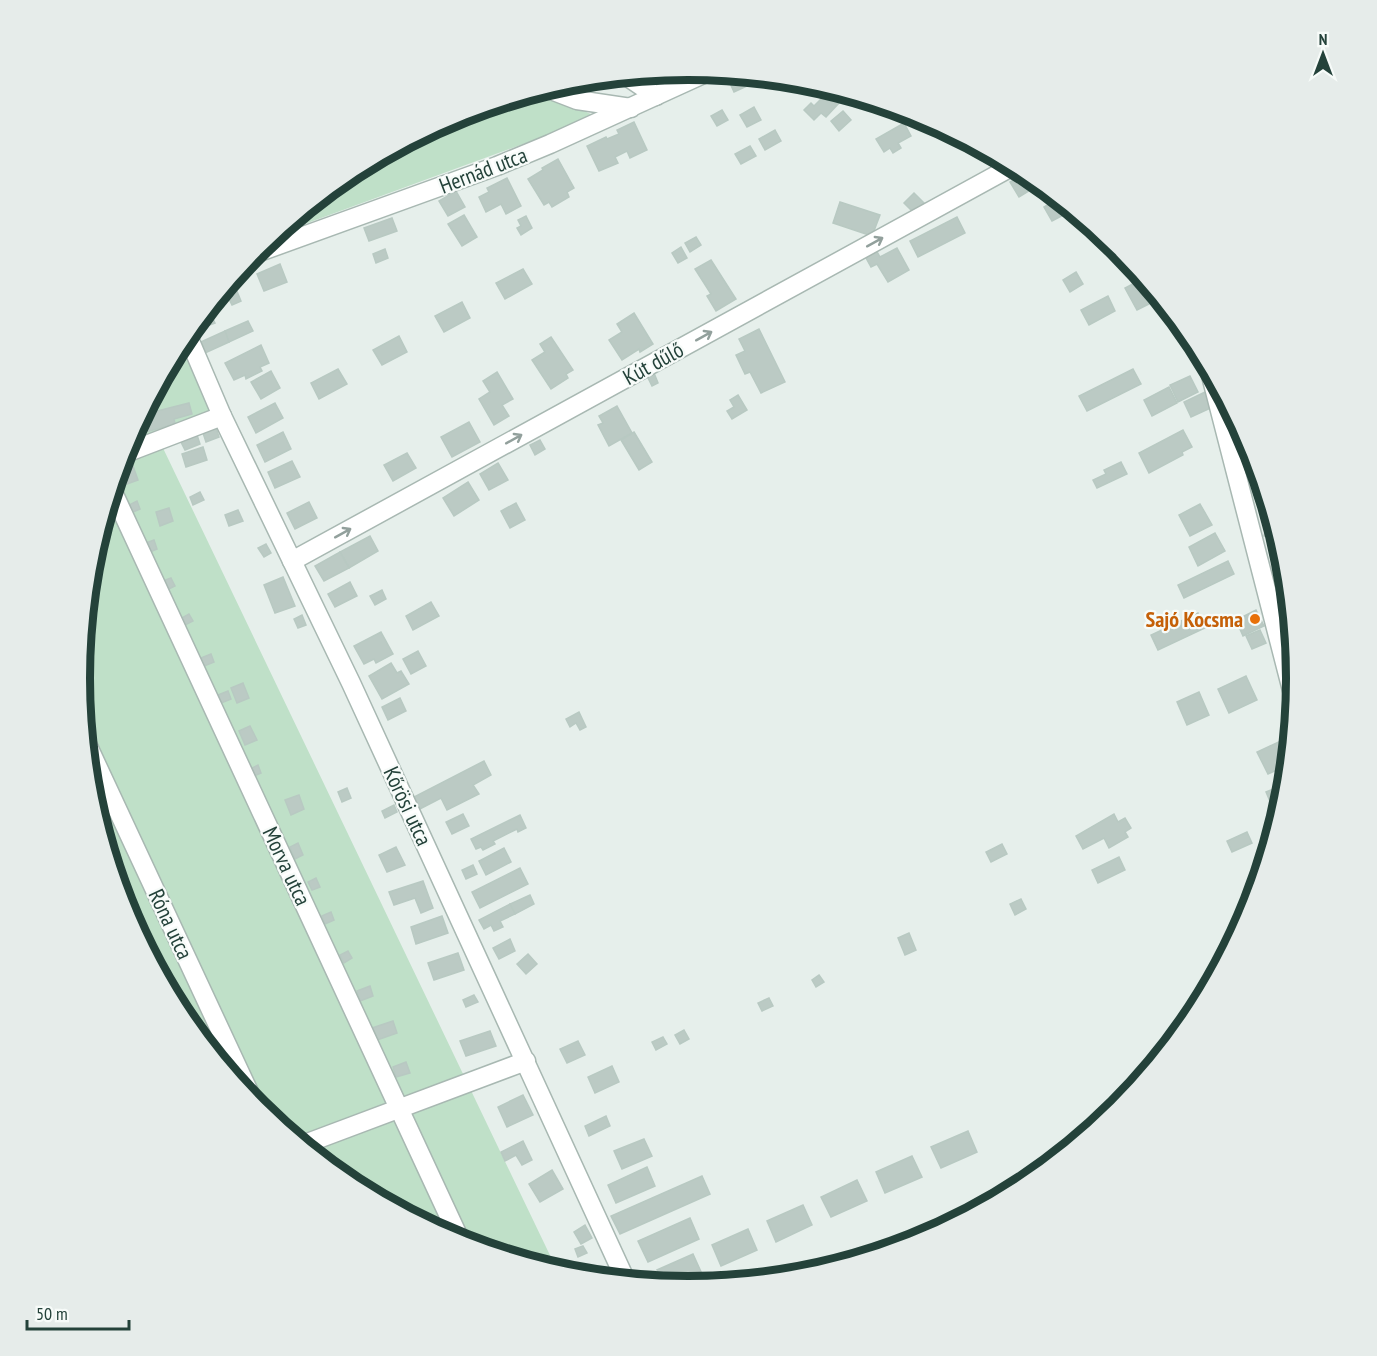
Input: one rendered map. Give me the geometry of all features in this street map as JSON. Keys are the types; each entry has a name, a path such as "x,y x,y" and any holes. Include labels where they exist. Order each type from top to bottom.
{"street":[{"name":"Hernád utca","path":"274,247 497,166 631,108 687,80"},
{"path":"636,82 656,96"},
{"path":"561,94 577,100 631,108"},
{"name":"Kút dűlő","path":"292,561 1005,170"},
{"name":"Kőrösi utca","path":"191,344 222,416 356,694 622,1272"},
{"path":"1216,397 1287,670"},
{"path":"136,449 222,416"},
{"name":"Morva utca","path":"117,501 455,1229"},
{"name":"Róna utca","path":"97,765 241,1076"},
{"path":"310,1142 526,1061"}],"green space":[{"path":"552,96 597,117 294,228 356,180 389,160 424,141 496,111"},
{"path":"188,349 229,417 162,446 552,1260 496,1245 424,1215 356,1176 324,1153 265,1101 239,1073 191,1011 152,943 122,870 110,833 102,795 91,717 91,639 102,561 110,523 122,486 152,413"}],"building":[{"path":"729,81 753,84 734,92"},
{"path":"824,96 836,98 840,102 826,117 821,113 814,120 804,110 811,103 814,106"},
{"path":"754,107 761,120 747,127 740,115"},
{"path":"722,110 728,120 717,126 711,116"},
{"path":"843,111 851,120 839,131 831,121"},
{"path":"634,122 647,150 630,158 627,151 615,157 618,163 599,171 587,146 619,134 617,130"},
{"path":"904,123 911,136 898,143 901,148 893,153 890,148 884,152 876,139"},
{"path":"775,130 781,141 765,150 759,139"},
{"path":"750,146 756,156 741,164 735,154"},
{"path":"558,159 574,188 567,192 569,197 552,207 549,202 544,205 528,179"},
{"path":"507,178 521,206 506,214 501,204 486,212 479,197 489,192 487,188"},
{"path":"1017,178 1033,189 1019,197 1010,182"},
{"path":"456,191 465,207 448,216 439,201"},
{"path":"914,193 924,203 914,213 904,203"},
{"path":"840,202 880,215 872,236 833,223"},
{"path":"1052,202 1066,214 1052,221 1044,207"},
{"path":"464,215 477,237 462,246 448,224"},
{"path":"526,216 532,228 521,235 517,228 521,226 518,220"},
{"path":"957,217 965,233 918,257 910,241"},
{"path":"392,218 397,231 369,241 364,228"},
{"path":"696,237 701,245 690,252 685,243"},
{"path":"681,247 687,258 678,263 672,253"},
{"path":"897,248 909,270 888,282 877,264 871,267 865,256 876,250 880,257"},
{"path":"385,249 388,258 376,263 373,254"},
{"path":"711,260 736,299 716,311 707,296 711,294 695,269"},
{"path":"280,264 287,282 264,291 257,274"},
{"path":"523,269 532,284 505,299 496,283"},
{"path":"1076,272 1083,284 1070,292 1063,280"},
{"path":"1137,282 1153,302 1137,310 1125,288"},
{"path":"235,287 241,301 232,305 228,297 232,295"},
{"path":"1108,296 1115,311 1089,325 1081,310"},
{"path":"462,302 470,318 444,332 435,316"},
{"path":"634,313 653,344 640,352 639,349 622,360 609,340 622,332 617,324"},
{"path":"212,317 215,323 205,327"},
{"path":"248,321 253,331 229,342 225,331"},
{"path":"759,329 785,382 761,393 750,372 745,374 736,355 745,351 739,339"},
{"path":"225,331 229,342 205,353 201,342"},
{"path":"399,336 407,352 382,365 373,350"},
{"path":"551,337 573,370 566,374 568,378 551,389 532,360 545,352 540,344"},
{"path":"261,345 269,363 260,367 262,371 246,379 245,375 234,380 225,363"},
{"path":"338,369 347,384 319,399 311,383"},
{"path":"1133,369 1141,384 1087,411 1079,396"},
{"path":"271,371 280,388 261,399 251,382"},
{"path":"497,372 513,399 502,405 509,416 494,425 479,399 490,392 483,381"},
{"path":"654,373 658,383 652,386 647,376"},
{"path":"1190,376 1198,392 1178,402 1170,385"},
{"path":"1169,387 1177,403 1152,416 1144,400"},
{"path":"1205,392 1213,407 1191,417 1184,402"},
{"path":"738,395 747,410 732,419 727,411 734,407 730,400"},
{"path":"189,403 192,414 174,419 175,424 143,433 152,412"},
{"path":"275,403 283,418 256,433 248,417"},
{"path":"617,406 632,433 609,446 598,425 603,423 599,416"},
{"path":"469,422 480,442 452,457 441,437"},
{"path":"216,428 219,437 206,442 203,433"},
{"path":"1183,430 1192,447 1182,452 1183,455 1149,473 1139,453"},
{"path":"283,432 291,449 265,462 257,445"},
{"path":"634,432 652,462 639,470 621,440"},
{"path":"197,435 200,444 185,450 181,442"},
{"path":"540,440 545,449 535,455 530,445"},
{"path":"203,447 207,460 186,467 182,454"},
{"path":"407,453 416,468 393,481 384,465"},
{"path":"292,461 300,477 275,488 268,472"},
{"path":"1121,462 1127,474 1097,488 1093,480 1106,474 1104,470"},
{"path":"498,463 508,480 489,490 480,474"},
{"path":"133,466 138,480 124,485 123,483 129,468"},
{"path":"468,482 479,500 454,516 443,498"},
{"path":"200,492 204,500 193,505 190,497"},
{"path":"137,501 140,509 133,512 129,505"},
{"path":"309,502 317,518 295,529 287,513"},
{"path":"516,503 525,520 510,528 501,511"},
{"path":"1200,504 1212,525 1190,536 1179,515"},
{"path":"169,508 173,521 160,526 156,512"},
{"path":"238,510 243,521 229,526 225,515"},
{"path":"1267,523 1270,538 1264,536"},
{"path":"1215,533 1225,551 1198,566 1189,547"},
{"path":"370,536 378,551 349,568 340,552"},
{"path":"154,540 157,549 150,552 146,543"},
{"path":"266,544 271,553 264,557 258,548"},
{"path":"340,552 349,568 324,581 315,566"},
{"path":"1228,561 1234,574 1184,598 1178,585"},
{"path":"283,577 295,606 275,613 264,585"},
{"path":"171,578 175,586 167,590 163,581"},
{"path":"350,582 357,596 335,607 328,594"},
{"path":"382,590 386,599 375,605 370,596"},
{"path":"431,602 439,616 413,630 406,616"},
{"path":"1256,610 1264,626 1243,636 1236,620"},
{"path":"1198,613 1205,628 1158,650 1151,635"},
{"path":"189,614 193,621 183,626 180,619"},
{"path":"302,615 306,625 298,628 294,619"},
{"path":"1260,630 1266,643 1252,649 1246,636"},
{"path":"381,632 393,654 376,663 374,659 364,664 354,646"},
{"path":"418,651 426,666 411,674 403,659"},
{"path":"211,654 214,662 204,666 201,658"},
{"path":"391,663 397,673 401,671 409,684 382,699 369,676"},
{"path":"1246,676 1257,700 1229,713 1218,689"},
{"path":"243,683 249,698 237,703 231,688"},
{"path":"228,691 231,699 221,703 218,695"},
{"path":"1199,692 1209,715 1187,725 1177,702"},
{"path":"400,698 406,711 388,720 382,707"},
{"path":"579,712 586,727 580,730 576,723 570,727 566,719"},
{"path":"250,726 257,740 245,745 239,731"},
{"path":"1284,740 1280,768 1268,774 1257,752"},
{"path":"484,761 491,775 473,785 479,794 447,810 441,798 418,810 412,798"},
{"path":"258,765 261,773 254,776 250,769"},
{"path":"347,788 351,798 342,802 338,792"},
{"path":"1276,788 1272,806 1266,792"},
{"path":"299,795 304,809 291,815 285,800"},
{"path":"394,805 397,812 385,818 382,811"},
{"path":"463,814 469,826 452,834 446,822"},
{"path":"1114,814 1118,822 1125,818 1131,828 1125,832 1128,837 1109,848 1104,838 1083,849 1076,836"},
{"path":"520,815 526,828 518,832 517,829 493,841 495,844 483,850 481,847 476,849 471,839"},
{"path":"1247,832 1252,843 1232,852 1227,841"},
{"path":"298,843 303,855 295,859 290,847"},
{"path":"1002,844 1007,854 991,862 986,852"},
{"path":"396,847 405,865 387,872 379,855"},
{"path":"504,848 511,862 486,875 479,861"},
{"path":"1119,857 1125,870 1098,883 1092,870"},
{"path":"473,865 477,874 466,879 462,870"},
{"path":"520,868 528,884 480,908 472,892"},
{"path":"316,878 320,887 312,890 308,882"},
{"path":"423,881 433,908 421,913 415,898 394,905 389,892"},
{"path":"530,895 534,904 515,914 510,904"},
{"path":"1021,899 1026,909 1015,915 1010,904"},
{"path":"510,904 515,914 500,921 503,927 494,931 491,925 484,929 479,920"},
{"path":"331,912 334,920 325,924 322,916"},
{"path":"442,916 448,933 416,944 411,927"},
{"path":"909,933 916,950 905,955 898,938"},
{"path":"510,939 515,951 499,959 493,948"},
{"path":"348,951 352,958 344,963 340,955"},
{"path":"458,953 464,970 434,980 428,963"},
{"path":"528,954 537,964 526,974 517,964"},
{"path":"819,975 824,982 816,987 812,980"},
{"path":"370,986 373,996 360,1001 357,991"},
{"path":"474,995 478,1002 466,1007 463,1000"},
{"path":"769,998 773,1006 762,1011 758,1003"},
{"path":"393,1021 397,1033 377,1040 372,1028"},
{"path":"684,1030 689,1039 680,1044 675,1035"},
{"path":"490,1031 496,1046 466,1056 460,1041"},
{"path":"663,1037 667,1044 656,1050 652,1042"},
{"path":"578,1041 585,1055 567,1063 560,1049"},
{"path":"406,1062 410,1073 396,1077 393,1067"},
{"path":"612,1066 619,1082 595,1093 588,1077"},
{"path":"523,1095 533,1115 507,1127 498,1107"},
{"path":"606,1116 610,1126 589,1136 585,1126"},
{"path":"968,1131 977,1152 941,1168 931,1147"},
{"path":"644,1139 652,1156 622,1169 614,1151"},
{"path":"523,1141 532,1160 522,1165 516,1155 505,1161 501,1152"},
{"path":"912,1156 922,1177 885,1193 876,1172"},
{"path":"647,1167 655,1186 616,1203 608,1185"},
{"path":"552,1170 563,1189 540,1202 529,1184"},
{"path":"702,1176 710,1194 620,1234 611,1216"},
{"path":"857,1180 867,1201 831,1217 821,1197"},
{"path":"803,1205 812,1225 776,1242 767,1221"},
{"path":"690,1218 699,1239 648,1262 638,1241"},
{"path":"585,1225 592,1238 581,1244 574,1232"},
{"path":"748,1229 757,1250 721,1266 712,1245"},
{"path":"583,1246 587,1253 578,1257 575,1249"},
{"path":"693,1254 702,1274 659,1275 657,1270"}],"place":[{"name":"Sajó Kocsma","path":"1255,619"}]}
